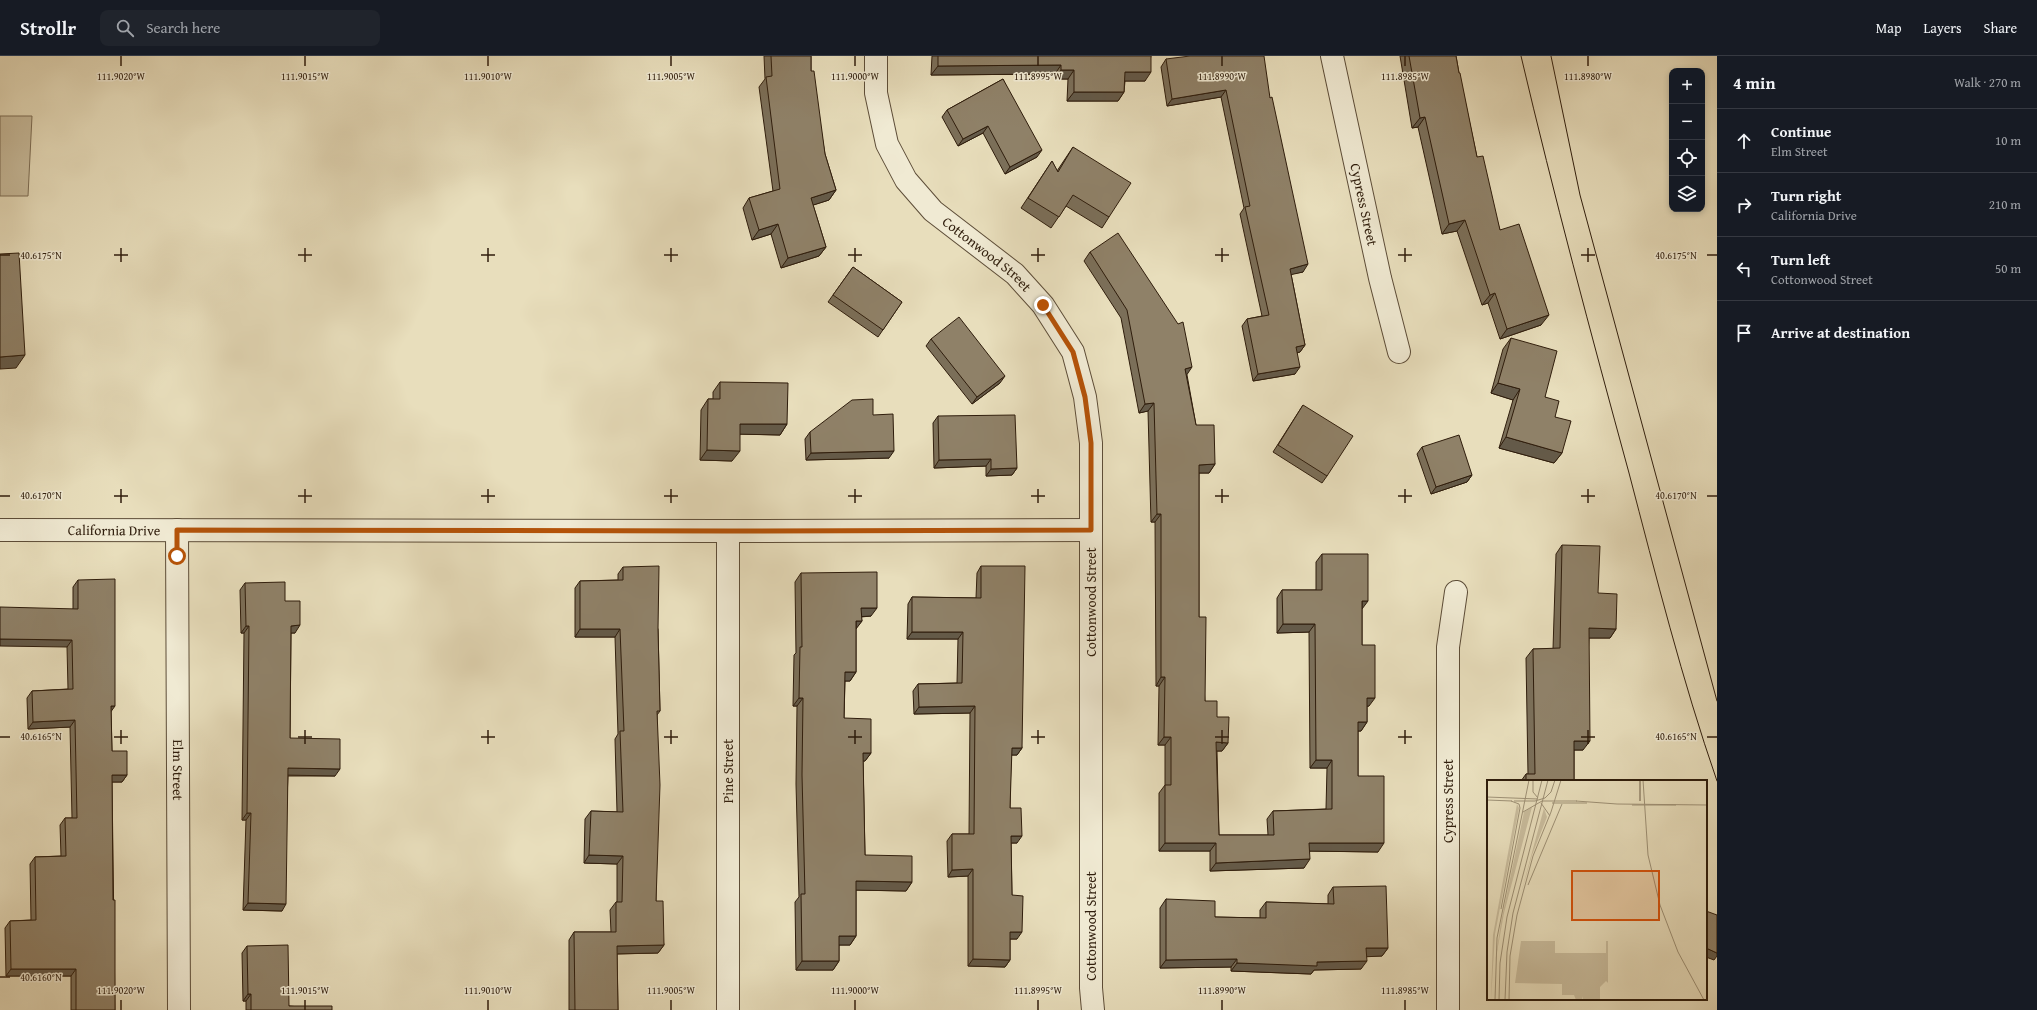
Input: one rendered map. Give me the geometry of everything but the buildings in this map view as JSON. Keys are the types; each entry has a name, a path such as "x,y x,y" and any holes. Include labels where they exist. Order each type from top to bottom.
{"street":[{"name":"Cottonwood Street","path":"876,56 876,93 887,144 906,180 933,211 1015,274 1043,305 1073,352 1085,397 1091,443 1091,988 1093,1010"},
{"name":"Cypress Street","path":"1332,56 1380,278 1399,352"},
{"name":"California Drive","path":"0,530 1091,530"},
{"name":"Elm Street","path":"177,530 179,1010"},
{"name":"Pine Street","path":"728,531 728,1010"},
{"name":"Cypress Street","path":"1448,1010 1448,647 1456,592"}],"shaded area":[{"path":"0,116 32,116 28,196 0,196"}],"tram line":[{"path":"1521,56 1546,161 1659,589 1692,705 1717,781"},
{"path":"1551,56 1580,195 1717,701"}],"route":[{"path":"177,556 177,530 1091,530 1091,443 1085,397 1073,352 1043,305"}]}
